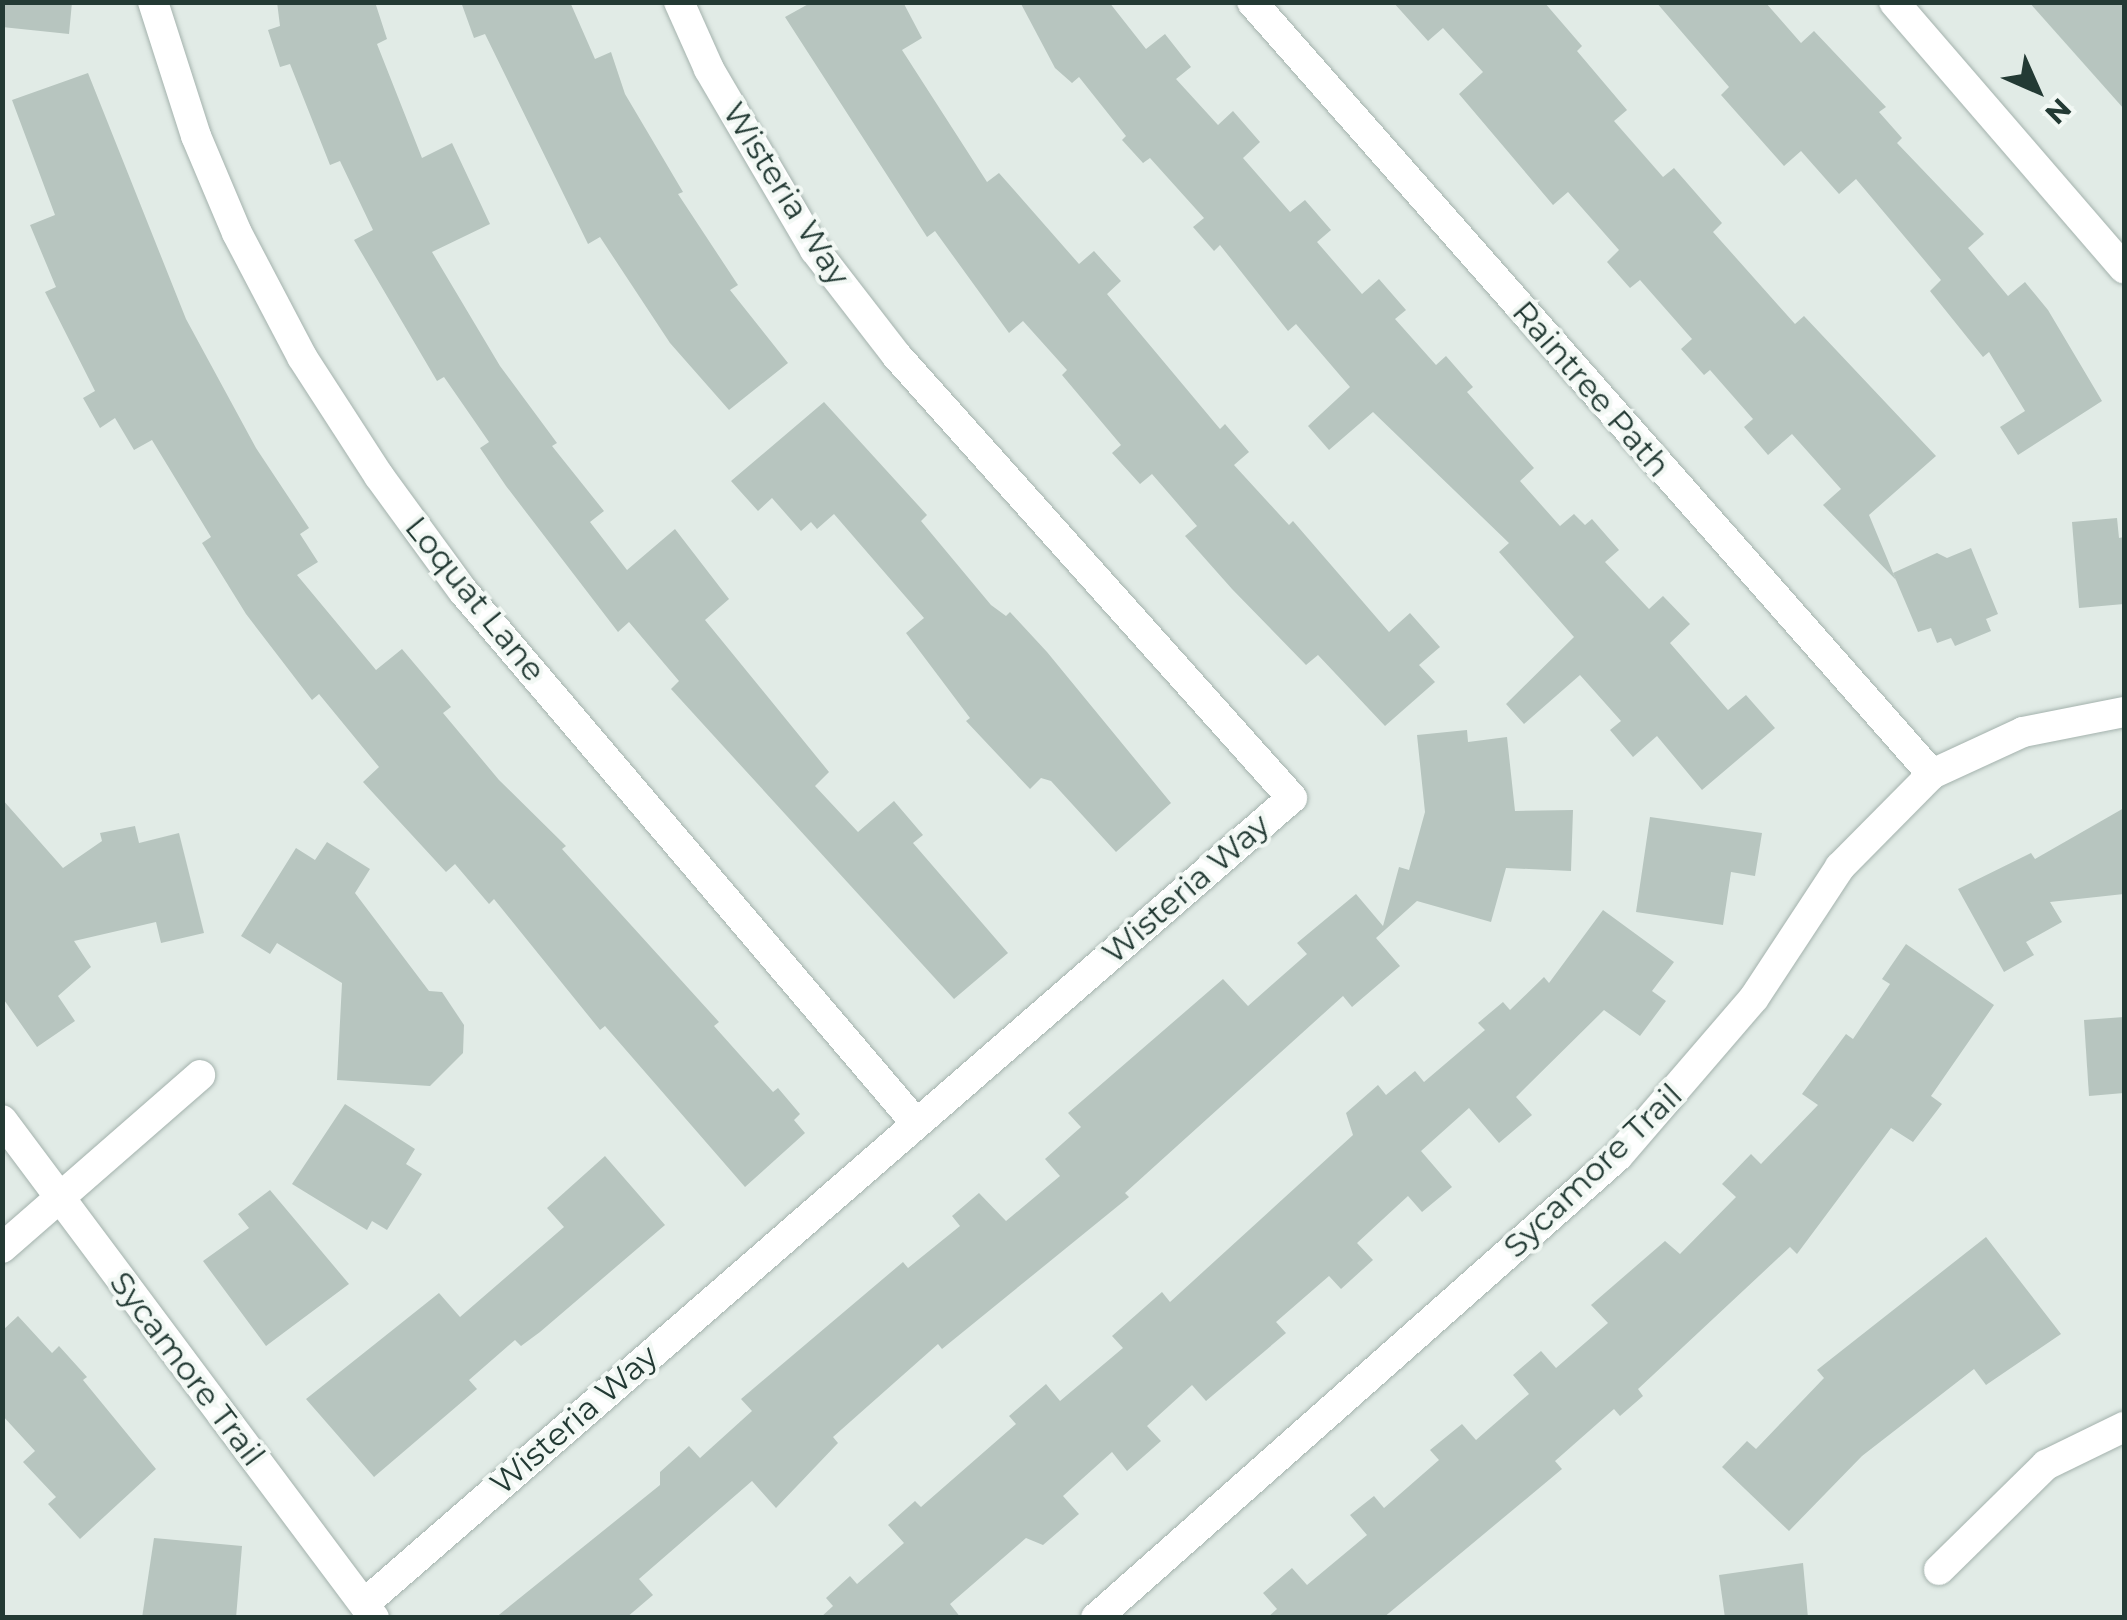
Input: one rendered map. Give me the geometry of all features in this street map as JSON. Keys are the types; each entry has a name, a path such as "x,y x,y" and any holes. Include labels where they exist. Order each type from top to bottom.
{"street":[{"name":"Loquat Lane","path":"153,2 196,136 238,233 302,357 379,476 462,591 914,1122"},
{"name":"Wisteria Way","path":"369,1611 914,1122 1292,798 898,356 815,250 726,100 679,2"},
{"name":"Raintree Path","path":"1252,2 1932,774"},
{"path":"1894,2 2124,268"},
{"name":"Sycamore Trail","path":"1096,1618 1618,1156 1754,998 1840,867 1932,774 2023,732 2124,712"},
{"path":"2,1248 200,1075"},
{"name":"Sycamore Trail","path":"2,1120 369,1611"},
{"path":"1939,1570 2046,1465 2124,1427"}],"building":[{"path":"2,2 72,2 69,34 2,27"},
{"path":"277,2 375,2 387,39 377,44 422,158 452,143 490,224 432,252 500,366 557,443 552,446 604,511 590,522 627,570 675,529 729,599 705,620 829,772 815,786 858,832 894,801 923,835 913,843 1008,953 954,999 671,689 679,681 629,622 618,632 480,448 489,442 444,377 437,381 354,240 373,230 340,161 330,165 290,64 280,67 268,30 280,26"},
{"path":"461,2 570,2 595,59 611,52 625,94 683,192 678,194 738,285 730,290 788,363 729,410 670,343 600,237 588,244 485,34 474,38"},
{"path":"812,2 903,2 922,38 902,50 987,182 999,173 1079,264 1094,251 1121,281 1107,294 1220,429 1225,424 1249,452 1234,465 1289,525 1293,521 1389,632 1410,613 1440,647 1419,665 1435,682 1385,726 1318,655 1306,665 1232,589 1185,536 1197,526 1152,474 1140,484 1112,453 1121,445 1062,375 1067,370 1023,321 1009,333 935,231 927,237 785,17"},
{"path":"1020,2 1109,2 1146,49 1165,34 1191,67 1176,79 1218,125 1233,111 1260,142 1243,158 1290,212 1305,200 1331,230 1317,242 1362,294 1379,279 1406,310 1395,319 1436,365 1446,356 1473,387 1467,392 1534,468 1520,481 1560,526 1574,514 1585,525 1592,519 1619,550 1605,562 1649,609 1663,596 1690,624 1670,643 1728,710 1746,695 1775,728 1702,790 1657,736 1633,757 1610,730 1621,721 1580,675 1524,724 1506,704 1574,637 1499,552 1509,543 1373,412 1329,450 1308,426 1350,387 1296,324 1288,331 1220,245 1214,251 1193,227 1204,218 1150,158 1143,163 1122,140 1126,136 1079,77 1072,83 1055,68"},
{"path":"1393,2 1544,2 1582,46 1577,51 1627,110 1614,121 1663,177 1674,168 1722,223 1713,232 1795,324 1804,316 1936,456 1869,515 1896,580 1823,505 1841,489 1792,434 1768,455 1744,427 1753,419 1710,370 1704,375 1681,349 1692,339 1640,280 1630,288 1607,262 1619,250 1568,192 1553,205 1459,94 1483,72 1443,28 1428,41"},
{"path":"1656,2 1765,2 1801,43 1814,31 1886,107 1879,112 1902,138 1897,143 1984,234 1968,248 2008,296 2025,282 2048,310 2102,401 2018,455 2000,427 2025,411 1989,352 1983,357 1930,291 1941,280 1856,179 1839,194 1801,151 1784,166 1721,95 1729,87"},
{"path":"2029,2 2124,2 2124,109"},
{"path":"88,73 186,319 256,448 309,528 300,534 318,562 297,575 376,670 402,649 451,707 443,713 499,780 566,846 562,849 719,1022 714,1026 773,1092 778,1088 800,1114 794,1120 805,1133 745,1187 605,1026 600,1030 494,899 489,904 455,864 446,872 363,782 379,767 319,694 312,700 246,614 202,543 211,537 152,440 134,450 115,418 100,428 83,398 95,391 45,292 56,287 30,225 55,215 12,100"},
{"path":"824,402 927,515 921,521 991,605 1006,616 1010,612 1047,652 1171,803 1116,852 1051,781 1041,778 1030,789 966,721 970,718 906,633 924,618 834,514 817,529 811,522 801,531 772,498 758,511 731,481"},
{"path":"2117,518 2119,538 2124,537 2124,604 2079,608 2072,522"},
{"path":"1971,548 1998,614 1986,619 1991,631 1955,646 1951,638 1937,643 1931,628 1918,632 1893,573 1937,553 1947,558"},
{"path":"1467,730 1468,742 1507,737 1515,811 1573,810 1571,871 1506,868 1491,922 1417,901 1376,938 1400,966 1352,1007 1343,996 1125,1193 1129,1197 942,1349 938,1344 833,1437 838,1443 776,1508 752,1481 639,1579 653,1595 626,1618 495,1618 660,1485 660,1472 689,1446 700,1458 752,1411 741,1399 903,1262 908,1268 960,1226 952,1216 979,1193 1006,1221 1060,1176 1045,1159 1081,1127 1068,1113 1223,979 1248,1006 1307,954 1297,943 1356,894 1383,926 1399,867 1409,870 1425,812 1417,735"},
{"path":"2,799 63,868 102,841 100,833 135,826 139,843 179,833 204,933 161,943 156,922 74,941 91,967 58,996 75,1021 37,1047 2,997"},
{"path":"2124,808 2124,894 2050,902 2062,922 2026,942 2034,955 2004,972 1958,889 2031,853 2035,859"},
{"path":"1650,817 1762,833 1755,876 1731,872 1723,925 1636,912"},
{"path":"327,842 370,869 355,893 429,991 442,992 464,1025 463,1053 430,1086 337,1080 342,983 277,943 270,954 241,936 296,848 315,860"},
{"path":"1603,910 1674,962 1652,991 1666,1001 1640,1036 1604,1010 1516,1097 1532,1115 1499,1143 1469,1108 1421,1151 1452,1187 1422,1212 1408,1196 1357,1243 1373,1260 1341,1289 1329,1276 1276,1322 1286,1333 1206,1401 1192,1385 1147,1426 1161,1441 1127,1471 1112,1452 1063,1496 1079,1514 1043,1545 1026,1538 950,1604 961,1618 820,1618 833,1606 826,1598 850,1576 857,1584 904,1543 888,1525 915,1501 921,1507 1016,1424 1009,1416 1046,1384 1060,1401 1123,1348 1112,1336 1162,1292 1170,1302 1353,1135 1346,1113 1378,1085 1386,1095 1415,1071 1424,1082 1485,1030 1478,1023 1503,1002 1510,1010 1544,977 1549,983"},
{"path":"1906,944 1994,1005 1931,1096 1942,1104 1913,1142 1891,1128 1797,1254 1790,1247 1638,1389 1643,1396 1620,1416 1614,1409 1555,1461 1562,1469 1383,1618 1267,1618 1277,1609 1263,1593 1292,1568 1307,1585 1367,1535 1350,1515 1374,1496 1384,1508 1439,1460 1430,1450 1462,1424 1476,1440 1529,1394 1513,1375 1541,1351 1556,1368 1608,1323 1591,1305 1665,1241 1680,1254 1736,1197 1722,1184 1751,1154 1761,1164 1818,1105 1802,1094 1846,1034 1853,1039 1890,984 1882,979"},
{"path":"2124,1017 2124,1093 2089,1096 2084,1020"},
{"path":"345,1104 415,1149 406,1164 422,1174 387,1230 372,1221 367,1230 292,1184"},
{"path":"605,1156 665,1225 540,1332 521,1346 515,1340 469,1380 477,1389 374,1477 306,1399 439,1293 460,1317 564,1227 547,1208"},
{"path":"270,1190 349,1284 266,1346 203,1261 249,1228 238,1214"},
{"path":"1986,1237 2061,1334 1986,1385 1974,1369 1862,1456 1789,1531 1722,1467 1747,1441 1756,1449 1824,1378 1817,1370"},
{"path":"18,1316 52,1353 59,1346 87,1377 83,1380 156,1469 80,1539 48,1504 56,1497 23,1462 35,1451 2,1415 2,1331"},
{"path":"154,1538 242,1546 236,1618 142,1618"},
{"path":"1803,1563 1808,1618 1725,1618 1719,1575"}]}
